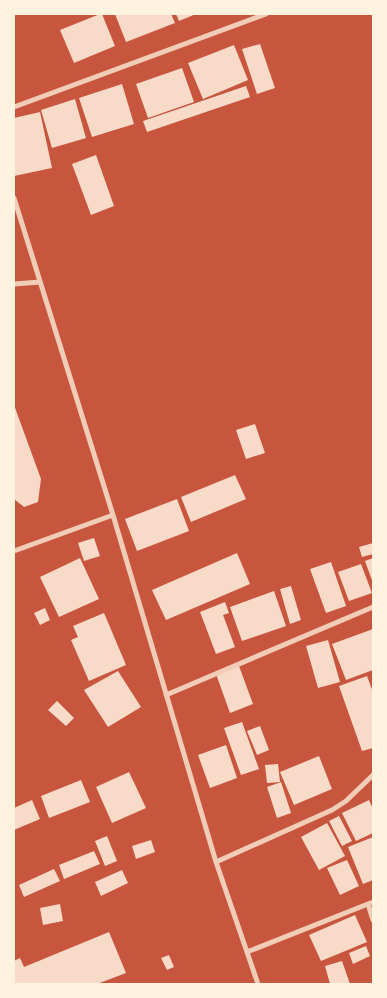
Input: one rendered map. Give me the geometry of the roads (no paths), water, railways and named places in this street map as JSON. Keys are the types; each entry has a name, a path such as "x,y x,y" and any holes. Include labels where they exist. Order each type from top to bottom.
{"street":[{"path":"14,106 266,14"},
{"path":"14,198 113,515 216,862 258,984"},
{"path":"14,284 40,282"},
{"path":"14,551 113,515"},
{"path":"166,695 373,607"},
{"path":"216,862 332,810 346,801 373,775"},
{"path":"247,952 371,903 373,920"}]}
